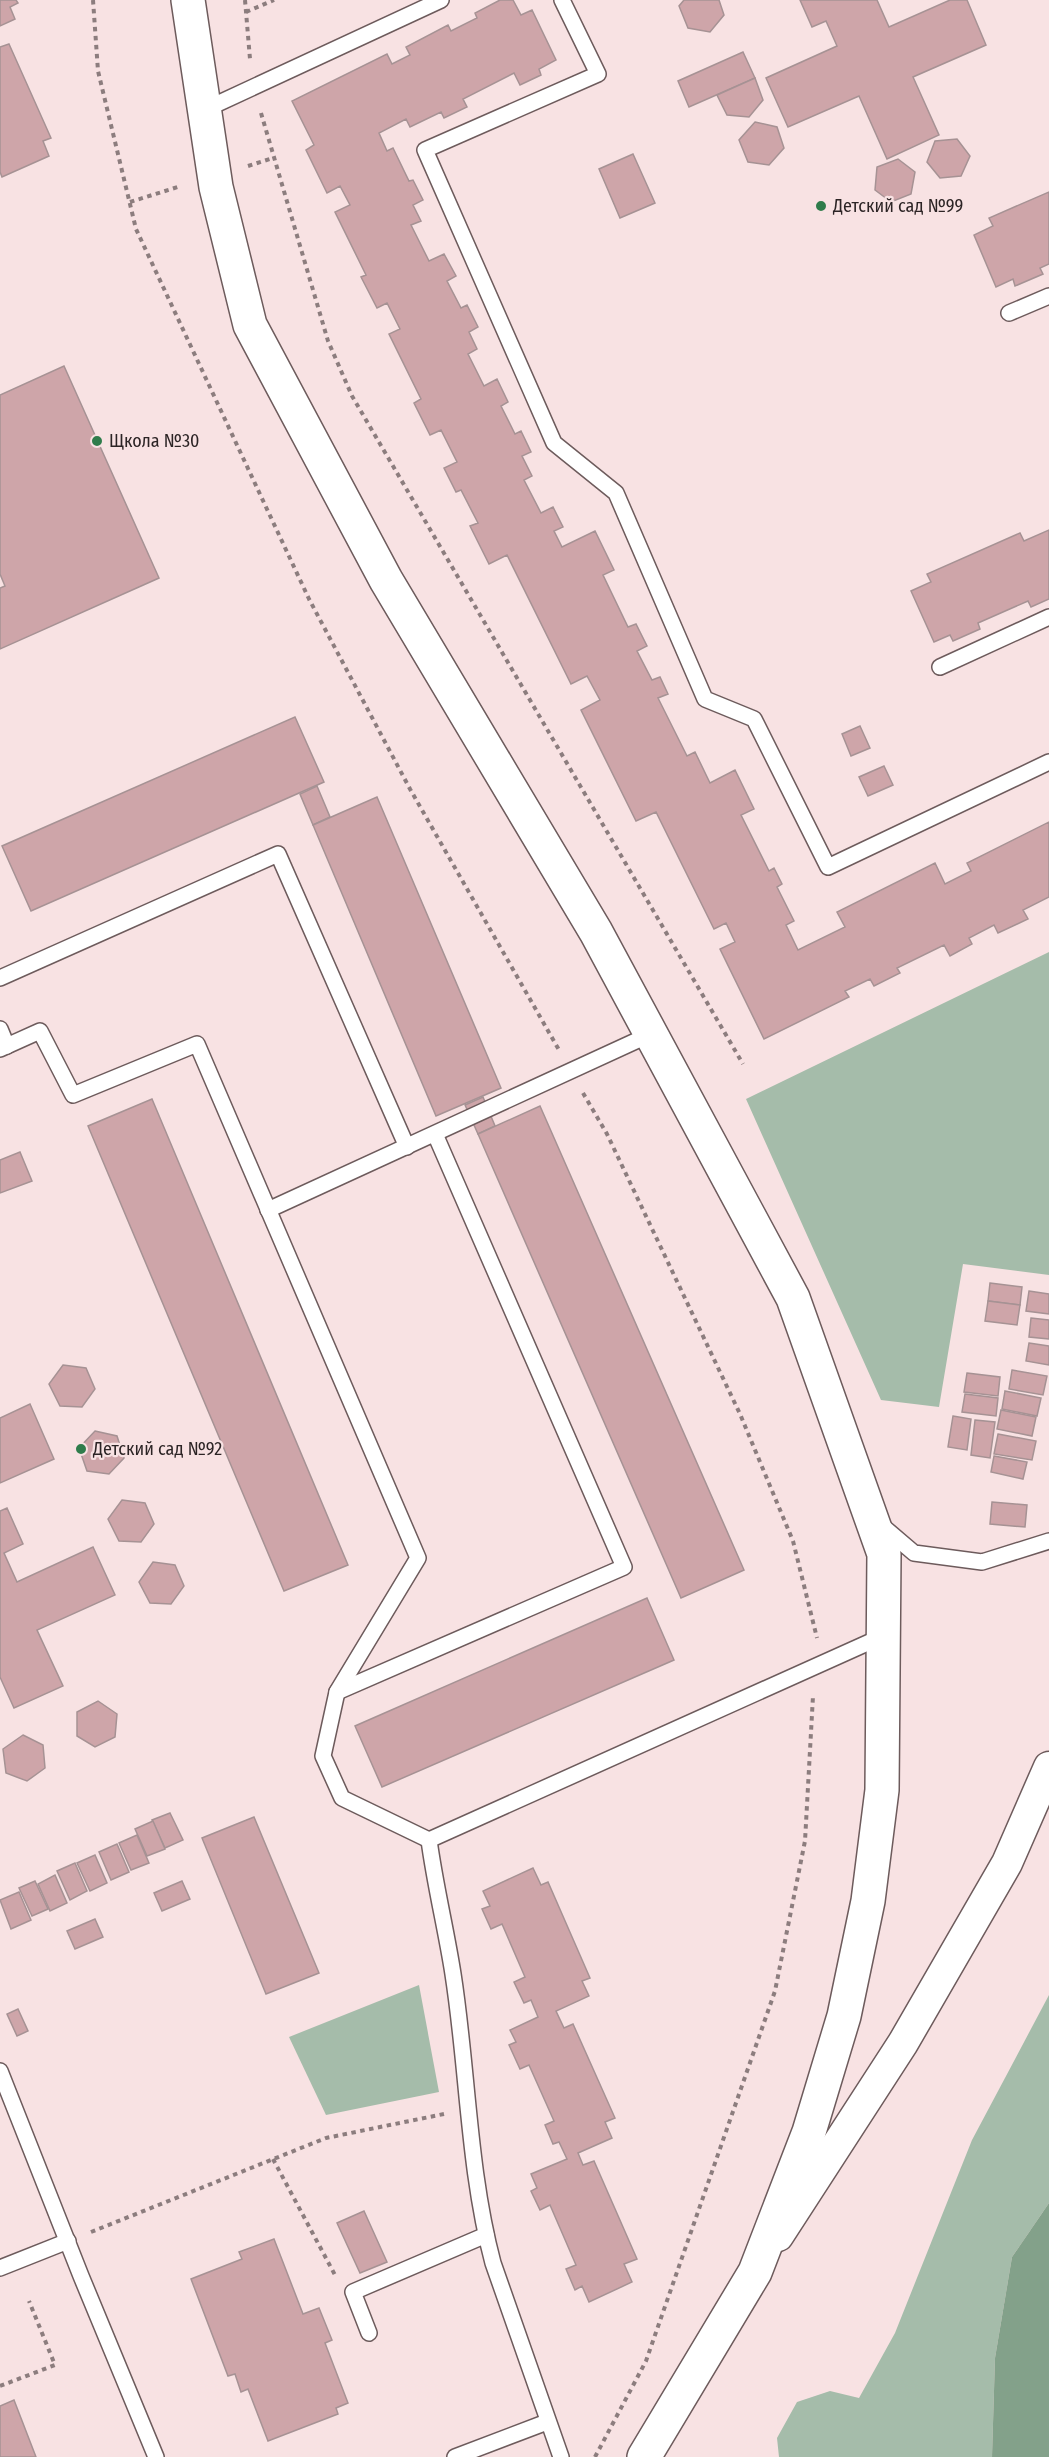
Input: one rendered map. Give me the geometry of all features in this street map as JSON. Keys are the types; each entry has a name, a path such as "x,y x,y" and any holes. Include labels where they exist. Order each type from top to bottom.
{"street":[{"path":"188,0 216,187 250,325 386,580 596,932 793,1298 884,1554 882,1790 868,1901 844,2016 819,2100 755,2272"},
{"path":"644,2457 755,2272 903,2043 1002,1873 1049,1767"}],"lane":[{"path":"204,110 441,0"},
{"path":"562,0 598,74 425,150 554,443 616,493 705,699 754,719 828,867 1049,762"},
{"path":"1009,313 1049,296"},
{"path":"940,667 1049,617"},
{"path":"0,978 278,854 407,1147"},
{"path":"0,1029 4,1047 40,1031 73,1095 197,1044 418,1558 338,1692 323,1756 342,1798 429,1840"},
{"path":"268,1210 651,1035"},
{"path":"338,1692 624,1567 435,1134"},
{"path":"870,1516 914,1553 982,1562 1049,1541"},
{"path":"429,1840 883,1636"},
{"path":"429,1840 435,1890 453,1974 468,2109 486,2235 547,2422 561,2457"},
{"path":"0,2071 156,2457"},
{"path":"369,2333 353,2292 486,2235"},
{"path":"0,2268 68,2241"},
{"path":"455,2457 547,2422"}],"path":[{"path":"93,0 98,71 136,229 309,599 410,789 607,1134 740,1414 789,1531 817,1635 805,1841 775,1991 646,2361 595,2457"},
{"path":"245,0 253,87 328,341 352,396 743,1064"},
{"path":"246,12 274,0"},
{"path":"68,2241 326,2138 468,2109"},
{"path":"273,2159 339,2282 353,2292"},
{"path":"0,2386 55,2365 29,2301"}],"shaded area":[{"path":"1049,952 1049,1275 963,1264 939,1407 881,1400 746,1099"},
{"path":"419,1985 439,2092 326,2115 289,2037"},
{"path":"1049,1995 1049,2203 1012,2257 995,2358 992,2457 779,2457 777,2438 797,2402 830,2391 859,2398 895,2333 972,2140"},
{"path":"1049,2203 1049,2457 992,2457 995,2358 1012,2257"}],"building":[{"path":"0,0 16,0 18,3 10,7 15,19 0,26"},
{"path":"500,0 513,0 521,15 532,10 556,60 539,69 541,75 520,85 514,73 463,99 467,107 444,118 441,112 410,127 406,119 379,133 387,151 393,148 409,181 413,180 423,200 413,205 421,221 411,225 429,261 444,254 456,276 447,281 461,308 467,305 478,327 469,332 477,349 468,354 484,386 497,379 508,402 501,406 515,434 521,431 531,452 522,456 532,476 524,480 541,513 553,507 563,527 554,531 562,547 595,531 614,570 603,575 628,627 636,624 647,646 637,651 652,680 660,677 668,694 658,698 687,756 695,752 710,783 735,770 754,809 741,815 769,871 774,868 782,884 777,887 794,921 786,925 798,950 845,927 837,912 935,863 945,884 971,871 967,863 1049,822 1049,897 1023,910 1028,919 998,933 994,925 969,938 972,944 950,956 944,945 897,968 900,973 874,986 870,979 845,991 849,997 764,1039 720,949 735,942 726,923 714,929 656,812 636,821 581,710 600,700 587,676 571,684 507,555 489,564 470,526 478,523 461,490 456,492 444,468 457,462 441,430 430,435 414,403 421,399 389,334 400,329 387,303 377,308 361,277 366,275 335,212 350,205 340,186 327,193 306,150 314,145 292,101 387,54 392,64 410,55 406,47 448,25 451,31 477,18 475,13"},
{"path":"684,0 719,0 724,15 710,32 688,28 679,6"},
{"path":"800,0 877,0 889,27 950,0 967,0 986,45 913,77 939,135 887,159 859,96 788,127 766,78 837,46 826,21 812,27"},
{"path":"9,44 51,138 43,141 49,156 2,177 0,172 0,47"},
{"path":"743,52 755,78 689,107 678,81"},
{"path":"755,78 763,100 749,117 727,115 717,95"},
{"path":"755,122 777,127 784,148 769,165 748,162 739,140"},
{"path":"957,139 970,156 961,176 940,178 927,162 935,141"},
{"path":"633,154 655,203 620,218 599,169"},
{"path":"898,159 915,172 911,194 891,202 875,190 877,167"},
{"path":"1049,192 1049,264 1040,268 1043,274 1015,286 1013,279 996,287 974,235 993,226 989,218"},
{"path":"64,366 159,578 0,649 0,588 5,586 0,574 0,395"},
{"path":"1049,530 1049,599 1031,607 1028,601 978,623 980,629 953,641 950,635 934,642 911,591 931,582 927,574 1020,533 1024,541"},
{"path":"295,717 324,782 31,911 2,846"},
{"path":"860,726 870,748 851,756 842,734"},
{"path":"884,766 893,785 868,796 859,777"},
{"path":"317,786 330,817 313,825 300,794"},
{"path":"377,797 501,1088 436,1116 313,825"},
{"path":"483,1097 495,1126 478,1134 465,1105"},
{"path":"152,1099 348,1565 284,1591 88,1126"},
{"path":"540,1106 744,1570 681,1598 478,1134"},
{"path":"20,1152 32,1181 0,1193 0,1160"},
{"path":"990,1283 1022,1287 1020,1305 988,1301"},
{"path":"1029,1291 1049,1294 1049,1314 1026,1311"},
{"path":"988,1301 1020,1305 1017,1325 985,1321"},
{"path":"1031,1318 1049,1320 1049,1339 1029,1337"},
{"path":"1029,1343 1049,1346 1049,1365 1026,1361"},
{"path":"63,1365 86,1368 95,1389 82,1407 60,1406 49,1384"},
{"path":"1012,1370 1047,1376 1043,1395 1009,1389"},
{"path":"967,1373 1000,1377 998,1396 964,1392"},
{"path":"1005,1391 1041,1398 1037,1416 1002,1409"},
{"path":"965,1394 998,1398 996,1416 962,1412"},
{"path":"30,1404 54,1459 0,1483 0,1418"},
{"path":"1001,1410 1036,1417 1032,1436 997,1429"},
{"path":"953,1416 971,1419 967,1450 948,1447"},
{"path":"975,1420 995,1422 990,1458 971,1455"},
{"path":"95,1431 117,1436 124,1458 109,1474 87,1471 79,1448"},
{"path":"998,1434 1036,1441 1032,1460 994,1454"},
{"path":"994,1456 1027,1462 1023,1479 991,1472"},
{"path":"122,1500 145,1503 154,1524 141,1542 119,1541 108,1519"},
{"path":"992,1502 1027,1505 1025,1527 990,1524"},
{"path":"7,1508 23,1544 4,1553 17,1582 93,1547 115,1595 37,1630 63,1686 14,1708 0,1677 0,1511"},
{"path":"153,1562 175,1565 184,1586 171,1604 150,1603 139,1582"},
{"path":"647,1598 674,1660 382,1787 355,1726"},
{"path":"98,1701 117,1714 115,1737 95,1747 77,1736 77,1712"},
{"path":"23,1735 43,1745 45,1768 27,1781 6,1773 3,1749"},
{"path":"170,1813 183,1840 165,1848 152,1820"},
{"path":"254,1817 319,1973 266,1994 202,1838"},
{"path":"153,1821 165,1849 147,1856 135,1829"},
{"path":"137,1835 149,1863 131,1870 119,1843"},
{"path":"117,1844 129,1872 111,1880 99,1852"},
{"path":"95,1855 107,1883 90,1891 77,1863"},
{"path":"75,1863 87,1891 70,1900 57,1871"},
{"path":"533,1868 541,1885 548,1882 590,1978 582,1981 589,1996 556,2011 564,2028 573,2024 615,2118 605,2122 612,2138 578,2153 583,2165 594,2161 637,2259 624,2264 632,2282 589,2302 582,2286 575,2290 566,2269 576,2265 550,2205 540,2210 531,2191 537,2188 531,2174 567,2159 559,2142 553,2144 545,2125 554,2121 529,2065 520,2069 509,2045 516,2042 510,2030 538,2017 531,2000 524,2003 514,1982 525,1977 502,1924 491,1929 482,1909 490,1906 483,1891"},
{"path":"55,1875 67,1903 50,1911 38,1884"},
{"path":"35,1881 48,1909 32,1916 19,1888"},
{"path":"182,1881 190,1899 162,1911 154,1893"},
{"path":"19,1892 31,1920 11,1929 0,1900"},
{"path":"95,1919 103,1937 75,1949 67,1931"},
{"path":"18,2009 28,2031 17,2036 7,2014"},
{"path":"364,2211 387,2262 360,2273 337,2223"},
{"path":"274,2239 303,2314 319,2308 332,2340 325,2343 348,2403 336,2408 338,2414 268,2441 248,2389 241,2392 235,2374 228,2376 191,2279 242,2259 239,2252"},
{"path":"14,2400 36,2457 0,2457 0,2406"}],"place":[{"name":"Детский сад №99","path":"821,206"},
{"name":"Щкола №30","path":"97,441"},
{"name":"Детский сад №92","path":"81,1449"}]}
